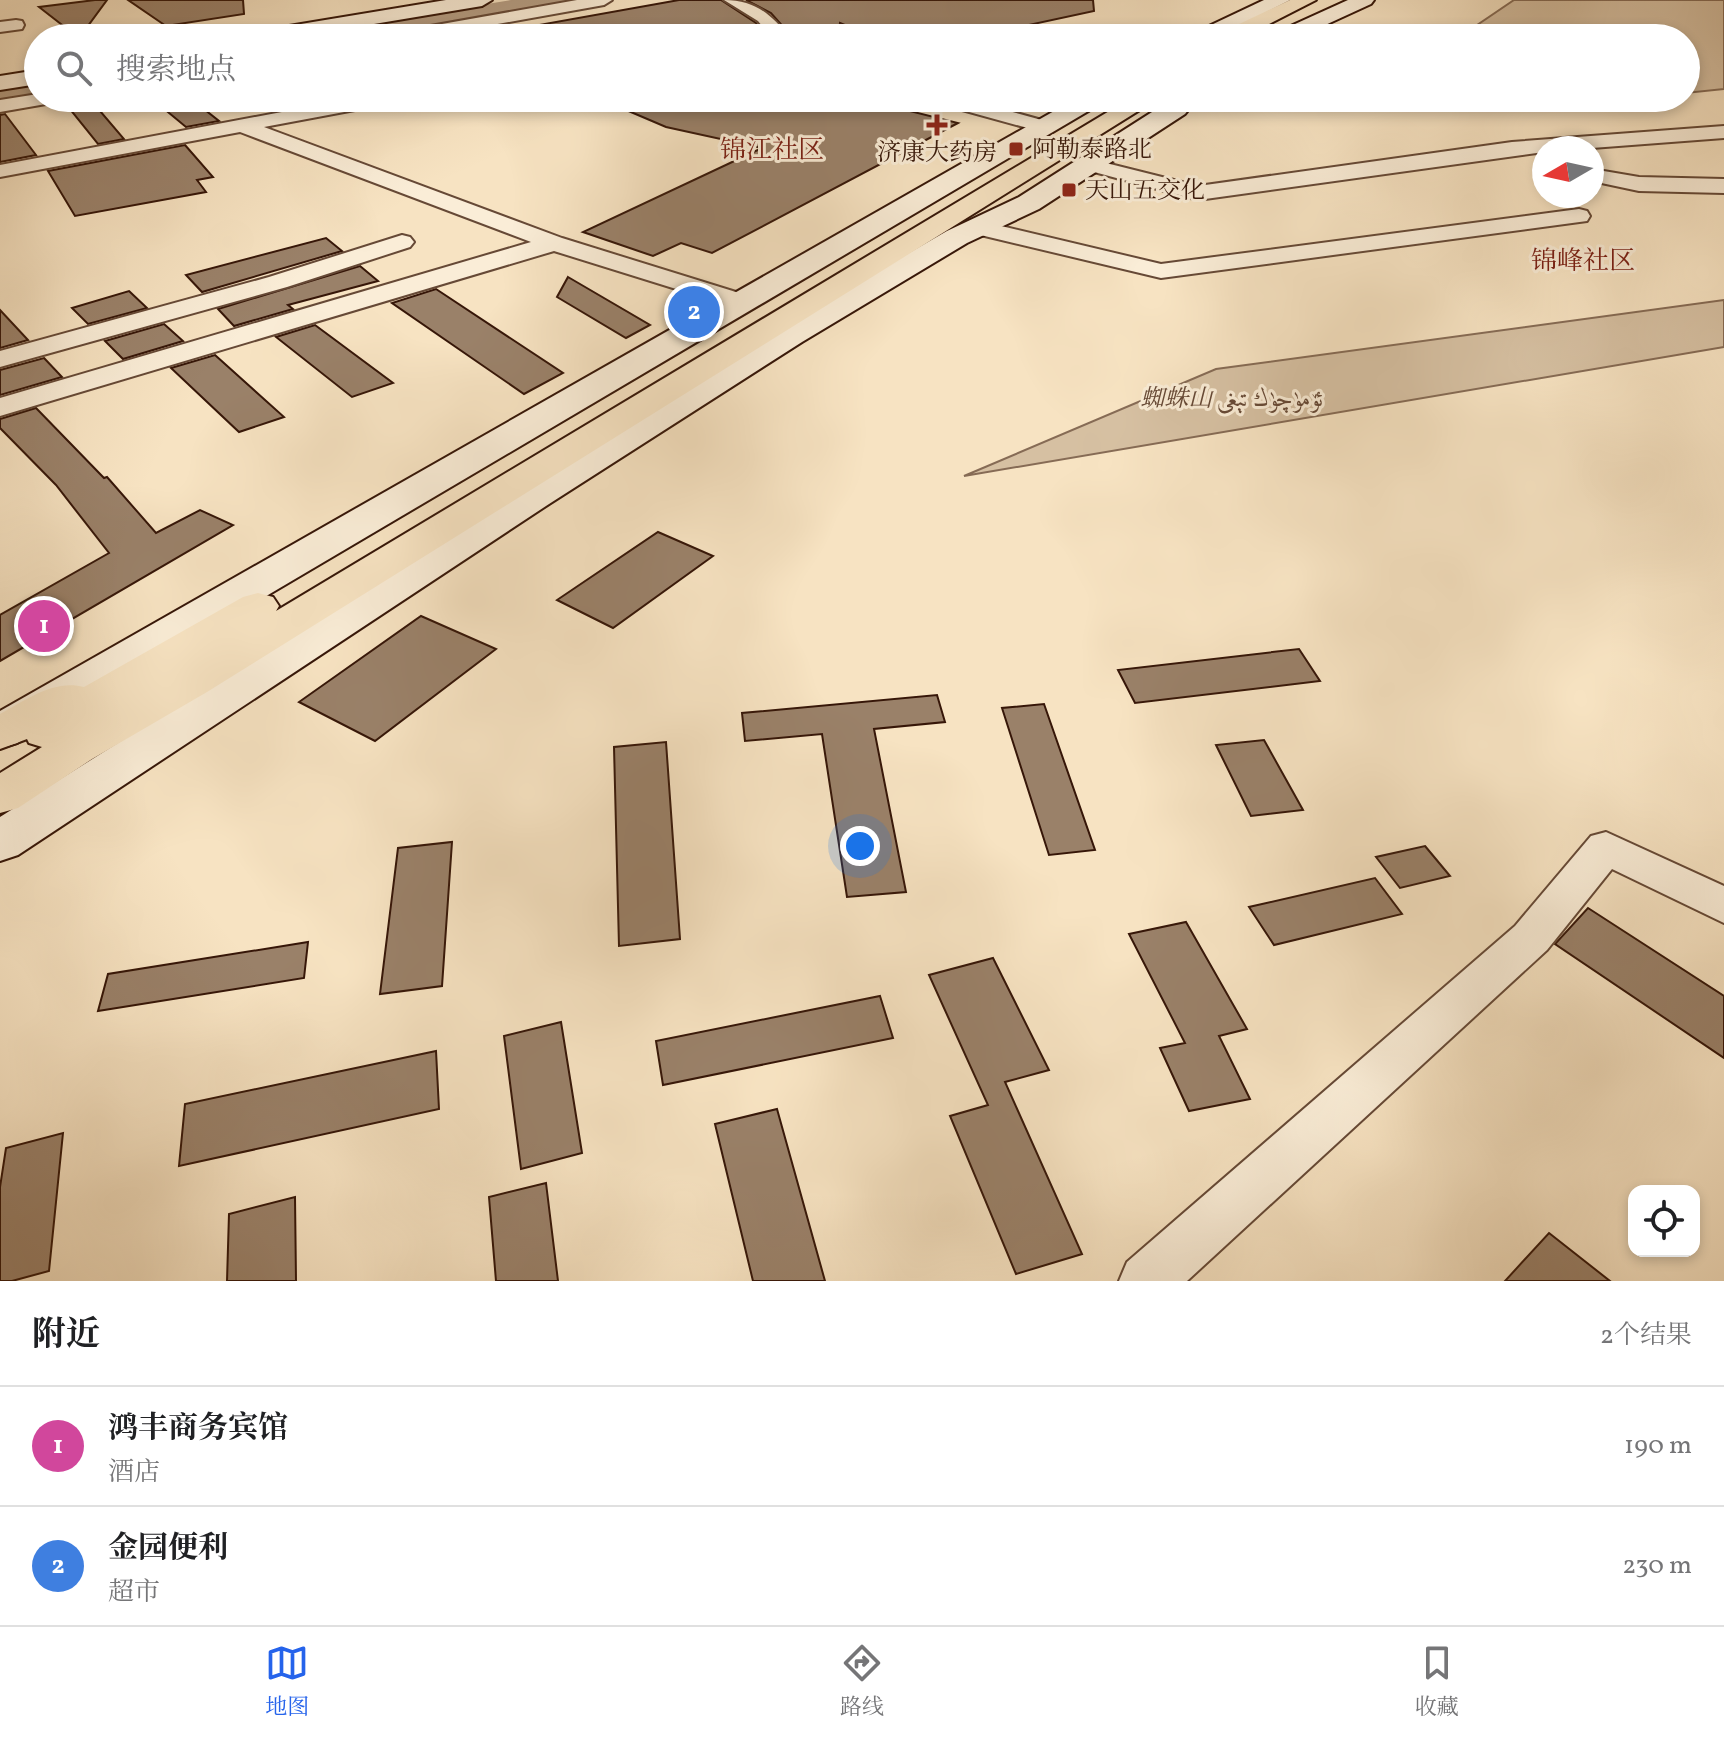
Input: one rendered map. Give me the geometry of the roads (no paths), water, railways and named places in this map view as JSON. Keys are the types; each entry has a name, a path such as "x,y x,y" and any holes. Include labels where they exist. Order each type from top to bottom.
{"highway":[{"path":"1260,24 1320,0"},
{"path":"1277,24 1320,0"},
{"path":"0,762 116,688 1095,112"},
{"path":"0,796 1124,112"},
{"path":"0,732 273,598"},
{"path":"0,824 127,734 191,682"}],"main road":[{"path":"337,24 482,0"},
{"path":"357,24 503,0"},
{"path":"1229,24 1280,0"},
{"path":"1311,24 1364,0"},
{"path":"0,81 24,77"},
{"path":"0,732 1068,112"},
{"path":"0,842 535,496 791,335 976,227 1029,203 1172,112"}],"street":[{"path":"469,24 604,0"},
{"path":"732,0 769,24"},
{"path":"0,106 24,102"},
{"path":"0,171 315,112"},
{"path":"991,112 1042,126"},
{"path":"243,126 554,243 743,302"},
{"path":"1090,165 1198,193 1512,148 1724,132"},
{"path":"1512,148 1532,157"},
{"path":"1604,177 1639,184 1724,182"},
{"path":"976,227 1161,271 1579,216"},
{"path":"0,359 278,282 402,242"},
{"path":"0,407 554,243"},
{"path":"1147,1281 1531,938 1606,847 1724,906"}],"waterway":[{"path":"411,24 556,0"},
{"path":"0,94 24,90"}],"place":[{"name":"济康大药房","path":"937,125"},
{"name":"阿勒泰路北","path":"1016,149"},
{"name":"天山五交化","path":"1069,190"},
{"name":"金园便利","path":"694,312"},
{"name":"鸿丰商务宾馆","path":"44,626"}],"district":[{"name":"锦江社区","path":"772,149"},
{"name":"锦峰社区","path":"1583,260"}],"park label":[{"name":"蜘蛛山 ئۆمۈچۈك تېغى","path":"1232,398"}]}
